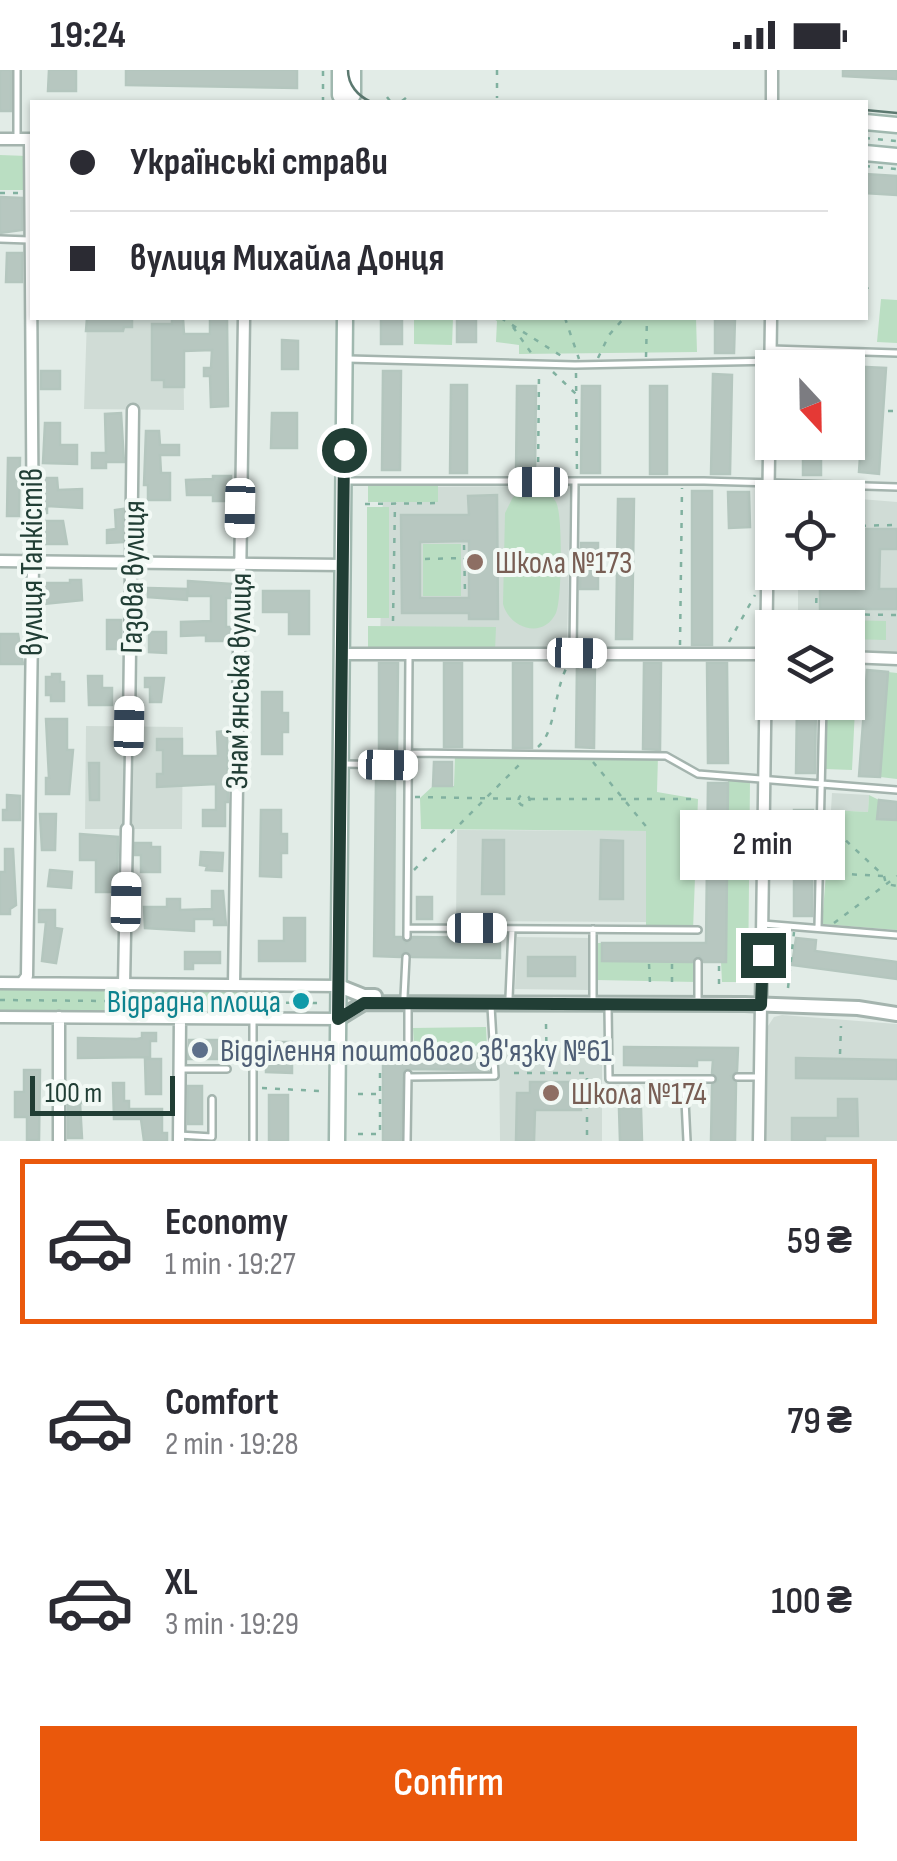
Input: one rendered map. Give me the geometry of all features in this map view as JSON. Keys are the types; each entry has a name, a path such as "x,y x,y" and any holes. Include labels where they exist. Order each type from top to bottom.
{"main road":[{"path":"340,70 340,96 344,100"},
{"path":"348,100 352,95 353,70"},
{"path":"868,122 897,125"},
{"path":"868,153 897,156"},
{"path":"337,1141 345,320"}],"street":[{"path":"772,70 772,100"},
{"path":"0,139 30,139"},
{"name":"вулиця Танкістів","path":"22,984 28,976 33,562 30,190"},
{"name":"Знамʼянська вулиця","path":"234,986 244,320"},
{"path":"771,320 771,350"},
{"name":"Газова вулиця","path":"129,726 134,410"},
{"path":"0,560 343,565"},
{"path":"342,654 755,654"},
{"path":"865,658 897,659"},
{"path":"759,1141 767,720"},
{"name":"Газова вулиця","path":"124,984 127,829"},
{"path":"0,983 339,986 364,996 406,1000 761,1002"},
{"path":"0,1017 338,1019 364,1003 509,998 858,1004 897,1012"},
{"path":"59,1017 59,1141"},
{"path":"180,1018 180,1138"}],"lane":[{"path":"16,139 17,70"},
{"path":"0,239 29,240"},
{"path":"865,354 897,353"},
{"path":"344,359 594,365 755,357"},
{"path":"344,481 755,482"},
{"path":"575,653 576,481"},
{"path":"865,486 897,487"},
{"path":"407,938 409,653"},
{"path":"818,928 822,720"},
{"name":"Газова вулиця","path":"127,829 129,726"},
{"path":"408,753 666,756 698,774 897,790"},
{"path":"341,764 408,765"},
{"path":"763,924 897,935"},
{"path":"407,928 698,930"},
{"path":"509,998 512,928"},
{"path":"593,929 593,999"},
{"path":"406,957 408,1047"},
{"path":"698,962 698,999"},
{"path":"408,1141 408,1075 495,1076 492,1002"},
{"path":"608,1004 610,1078 712,1079"},
{"path":"253,1018 253,1140"},
{"path":"180,1070 227,1069"},
{"path":"737,1077 760,1076"},
{"path":"684,1080 686,1141"},
{"path":"180,1138 212,1136 212,1098"}],"path":[{"path":"323,70 323,100"},
{"path":"497,70 497,98"},
{"path":"868,138 897,141"},
{"path":"868,166 897,169"},
{"path":"0,193 25,193"},
{"path":"505,320 578,365"},
{"path":"567,320 578,365 576,481"},
{"path":"594,365 609,335 622,320"},
{"path":"646,364 648,320"},
{"path":"510,323 542,364 576,394"},
{"path":"538,482 542,364"},
{"path":"888,410 897,412"},
{"path":"680,654 682,481"},
{"path":"393,621 395,503"},
{"path":"364,504 440,503"},
{"path":"865,526 897,525"},
{"path":"464,545 465,594"},
{"path":"425,559 464,558"},
{"path":"817,590 816,614 897,615"},
{"path":"723,654 755,596"},
{"path":"409,875 544,743 551,727 555,695 575,653"},
{"path":"587,755 649,830"},
{"path":"409,797 518,799 526,794 530,799"},
{"path":"518,799 523,806 530,799 698,799"},
{"path":"821,817 884,876 886,884"},
{"path":"820,872 884,876"},
{"path":"828,928 897,876"},
{"path":"886,884 897,886"},
{"path":"788,988 795,926"},
{"path":"649,964 650,982"},
{"path":"672,964 672,983"},
{"path":"719,984 720,966"},
{"path":"779,968 790,967"},
{"path":"0,1000 324,1003"},
{"path":"546,1024 547,1073"},
{"path":"840,1054 841,1026"},
{"path":"358,1134 380,1134 380,1044 408,1047"},
{"path":"359,1054 380,1054"},
{"path":"514,1074 586,1073 587,1141"},
{"path":"256,1088 319,1091"},
{"path":"358,1094 380,1094"}],"shaded area":[{"path":"87,320 183,320 184,410 84,409"},
{"name":"Школа №173","path":"570,486 567,648 380,649 383,487"},
{"path":"865,499 897,502 897,655 865,653 865,610 798,610 798,590 865,590"},
{"path":"86,726 183,727 182,829 85,829"},
{"path":"832,793 869,795 868,812 831,810"},
{"path":"457,830 647,831 646,922 456,921"},
{"path":"517,937 589,938 589,990 515,989"},
{"path":"774,1017 897,1024 897,1141 765,1141 768,1026"},
{"name":"Школа №174","path":"499,1044 602,1044 602,1141 500,1141"}],"green space":[{"path":"0,155 27,156 27,190 0,190"},
{"path":"881,299 897,300 897,343 877,342"},
{"path":"414,320 453,320 452,345 414,344"},
{"path":"696,320 697,352 519,354 519,345 496,342 497,321"},
{"path":"438,485 438,502 368,502 368,486"},
{"path":"529,489 544,492 556,502 561,539 556,613 543,626 535,628 519,625 503,604 505,513 513,497"},
{"path":"367,507 389,507 389,618 367,618"},
{"path":"423,544 461,544 461,596 423,596"},
{"path":"865,620 886,621 886,640 865,639"},
{"path":"368,626 496,627 495,651 368,650"},
{"path":"888,672 897,673 897,779 880,777"},
{"path":"825,720 854,720 852,770 825,769"},
{"path":"455,754 658,756 657,792 698,799 693,930 646,930 646,831 421,829 420,798 433,786 454,786"},
{"path":"728,781 750,781 748,982 722,982 721,962 726,961"},
{"path":"869,795 879,800 878,819 897,820 897,930 822,924 831,810 868,812"},
{"path":"596,943 602,943 602,961 696,962 696,982 596,980"},
{"path":"0,987 270,988 270,1011 0,1012"},
{"path":"486,1027 487,1046 414,1047 413,1028"}],"building":[{"path":"0,70 11,70 11,111 0,111"},
{"path":"49,70 76,70 76,91 48,91"},
{"path":"126,70 297,70 297,88 126,85"},
{"path":"843,70 897,70 897,79 843,76"},
{"path":"868,174 897,176 897,195 868,193"},
{"path":"0,197 22,198 22,230 0,233"},
{"path":"7,253 22,253 22,282 6,282"},
{"path":"87,320 132,320 132,327 124,327 123,331 86,331"},
{"path":"172,320 183,320 184,334 210,334 210,320 227,320 228,406 211,407 210,376 204,376 204,368 211,368 212,350 184,351 184,387 164,387 164,380 152,380 152,324 172,324"},
{"path":"381,320 402,320 402,344 381,344"},
{"path":"457,320 476,320 476,342 457,342"},
{"path":"715,320 735,320 734,353 715,353"},
{"path":"282,340 298,341 298,369 282,369"},
{"path":"866,367 886,368 879,474 859,472 860,460 865,460"},
{"path":"41,371 60,371 60,389 41,389"},
{"path":"383,371 401,371 400,470 382,470"},
{"path":"713,374 732,375 730,474 711,474"},
{"path":"451,385 467,385 467,473 450,473"},
{"path":"517,386 536,386 535,474 516,474"},
{"path":"582,386 600,386 600,473 581,473"},
{"path":"650,386 667,386 667,474 650,474"},
{"path":"121,413 124,462 106,462 106,468 92,468 92,453 106,453 105,414"},
{"path":"272,413 297,413 297,448 271,448"},
{"path":"45,423 60,423 60,445 77,445 77,464 43,463"},
{"path":"146,431 159,431 160,445 179,445 179,455 160,455 161,473 170,473 170,500 148,500 148,485 144,485"},
{"path":"8,458 20,458 19,516 7,516"},
{"path":"803,460 821,460 821,475 803,475"},
{"path":"231,476 231,501 213,501 213,495 187,495 186,480"},
{"path":"44,478 57,478 58,490 82,489 82,508 47,506 47,513 41,514"},
{"path":"692,491 712,491 712,645 692,645"},
{"path":"728,492 749,492 750,527 729,528"},
{"path":"497,495 498,619 469,619 469,613 402,613 401,515 469,515 468,496","holes":["469,541 469,598 420,598 420,542"]},
{"path":"618,499 634,499 632,639 616,639"},
{"path":"123,509 123,542 107,543 107,530 116,529 115,510"},
{"path":"45,521 63,521 67,544 44,544"},
{"path":"865,529 897,529 897,549 880,549 879,589 897,589 897,609 820,609 820,590 865,590"},
{"path":"581,543 598,543 598,589 580,589"},
{"path":"81,580 82,600 42,604 42,583"},
{"path":"188,581 231,584 231,598 226,598 230,641 206,641 206,635 181,636 181,622 211,621 211,596 188,596"},
{"path":"148,588 187,589 187,600 148,597"},
{"path":"263,591 309,591 309,634 289,634 289,612 263,612"},
{"path":"107,620 121,620 121,649 107,649"},
{"path":"149,632 166,632 166,653 149,652"},
{"path":"0,634 18,634 23,664 0,664"},
{"path":"379,663 398,663 397,756 379,756"},
{"path":"444,663 462,663 462,747 444,747"},
{"path":"513,663 532,663 532,748 513,748"},
{"path":"577,663 595,663 594,748 576,747"},
{"path":"644,663 661,663 660,750 643,749"},
{"path":"707,663 727,663 728,763 708,763"},
{"path":"867,670 888,672 880,777 859,776"},
{"path":"60,674 60,682 64,682 64,701 51,701 51,695 46,695 46,677"},
{"path":"88,676 102,676 102,688 112,688 112,705 89,705"},
{"path":"145,678 164,678 161,702 150,702 150,687 145,687"},
{"path":"262,692 282,692 282,713 288,713 288,732 282,732 282,754 262,754"},
{"path":"46,719 67,719 67,750 73,750 69,794 46,794"},
{"path":"797,720 816,720 815,773 796,773"},
{"path":"227,731 225,826 203,826 203,810 216,810 216,784 157,787 157,774 163,774 163,750 157,750 157,739 182,739 182,756 218,756 217,732"},
{"path":"434,762 452,762 452,786 433,786"},
{"path":"89,763 99,763 99,800 90,800"},
{"path":"376,780 395,780 394,937 401,937 406,943 413,937 500,938 500,958 412,957 405,951 400,957 374,956"},
{"path":"708,783 728,783 726,962 704,962 699,956 692,962 602,961 602,943 706,943"},
{"path":"7,795 20,796 20,820 3,820"},
{"path":"879,800 897,802 897,820 877,819"},
{"path":"261,810 281,810 281,834 287,834 287,853 281,853 281,877 260,876"},
{"path":"794,810 813,810 812,916 794,916"},
{"path":"40,814 56,814 55,850 42,850"},
{"path":"80,834 118,837 117,892 96,892 96,860 80,860"},
{"path":"483,840 504,840 504,894 482,894"},
{"path":"601,840 623,841 623,899 600,899"},
{"path":"135,843 160,847 160,872 141,872 141,855 135,855"},
{"path":"5,849 13,849 16,905 10,914 0,914 0,872 5,872"},
{"path":"201,852 223,853 222,871 206,870 207,866 200,865"},
{"path":"50,870 72,872 71,888 48,886"},
{"path":"212,891 223,891 226,925 214,925 214,919 194,919 194,931 145,928 144,907 167,907 167,899 180,899 180,910 212,909"},
{"path":"417,897 432,897 432,919 417,919"},
{"path":"39,910 55,910 55,928 62,929 56,963 42,961 46,922 39,922"},
{"path":"284,918 305,918 305,961 259,961 259,941 284,941"},
{"path":"796,938 816,940 815,951 897,962 897,979 792,965"},
{"path":"185,952 220,952 220,963 193,963 193,969 185,969"},
{"path":"528,957 575,957 575,976 528,976"},
{"path":"142,1033 156,1033 156,1041 150,1041 150,1057 78,1058 78,1038 137,1039 142,1038"},
{"path":"189,1040 239,1040 238,1059 188,1059"},
{"path":"266,1042 292,1042 292,1073 266,1072"},
{"path":"624,1047 738,1048 737,1071 731,1076 736,1083 735,1141 711,1141 712,1085 718,1080 712,1073 713,1060 697,1060 697,1066 624,1065"},
{"path":"383,1051 402,1051 409,1057 414,1051 487,1051 488,1070 404,1069 401,1141 383,1141"},
{"path":"796,1058 897,1060 897,1079 796,1078"},
{"path":"145,1059 161,1059 161,1094 146,1094"},
{"path":"24,1070 40,1070 39,1140 27,1140 27,1117 15,1117 15,1092 24,1092"},
{"path":"530,1082 581,1082 581,1110 535,1110 534,1141 516,1141 517,1093 530,1093"},
{"path":"113,1083 124,1083 124,1101 129,1101 129,1109 162,1109 162,1133 167,1133 167,1141 144,1141 141,1119 114,1119"},
{"path":"188,1086 202,1086 202,1124 188,1124"},
{"path":"88,1088 99,1088 99,1103 80,1103 82,1138 68,1138 68,1093 88,1093"},
{"path":"269,1095 288,1095 288,1141 269,1141"},
{"path":"838,1099 857,1099 858,1136 792,1141 792,1118 838,1118"},
{"path":"641,1108 642,1141 620,1141 619,1109"}],"tram line":[{"path":"348,70 355,89 367,100"},
{"path":"868,110 897,113"}],"place":[{"name":"Школа №173","path":"475,562"},
{"name":"Відрадна площа","path":"301,1001"},
{"name":"Відділення поштового зв'язку №61","path":"200,1050"},
{"name":"Школа №174","path":"551,1093"}],"route":[{"path":"344,450 338,1019 364,1003 761,1005 763,955"}]}
